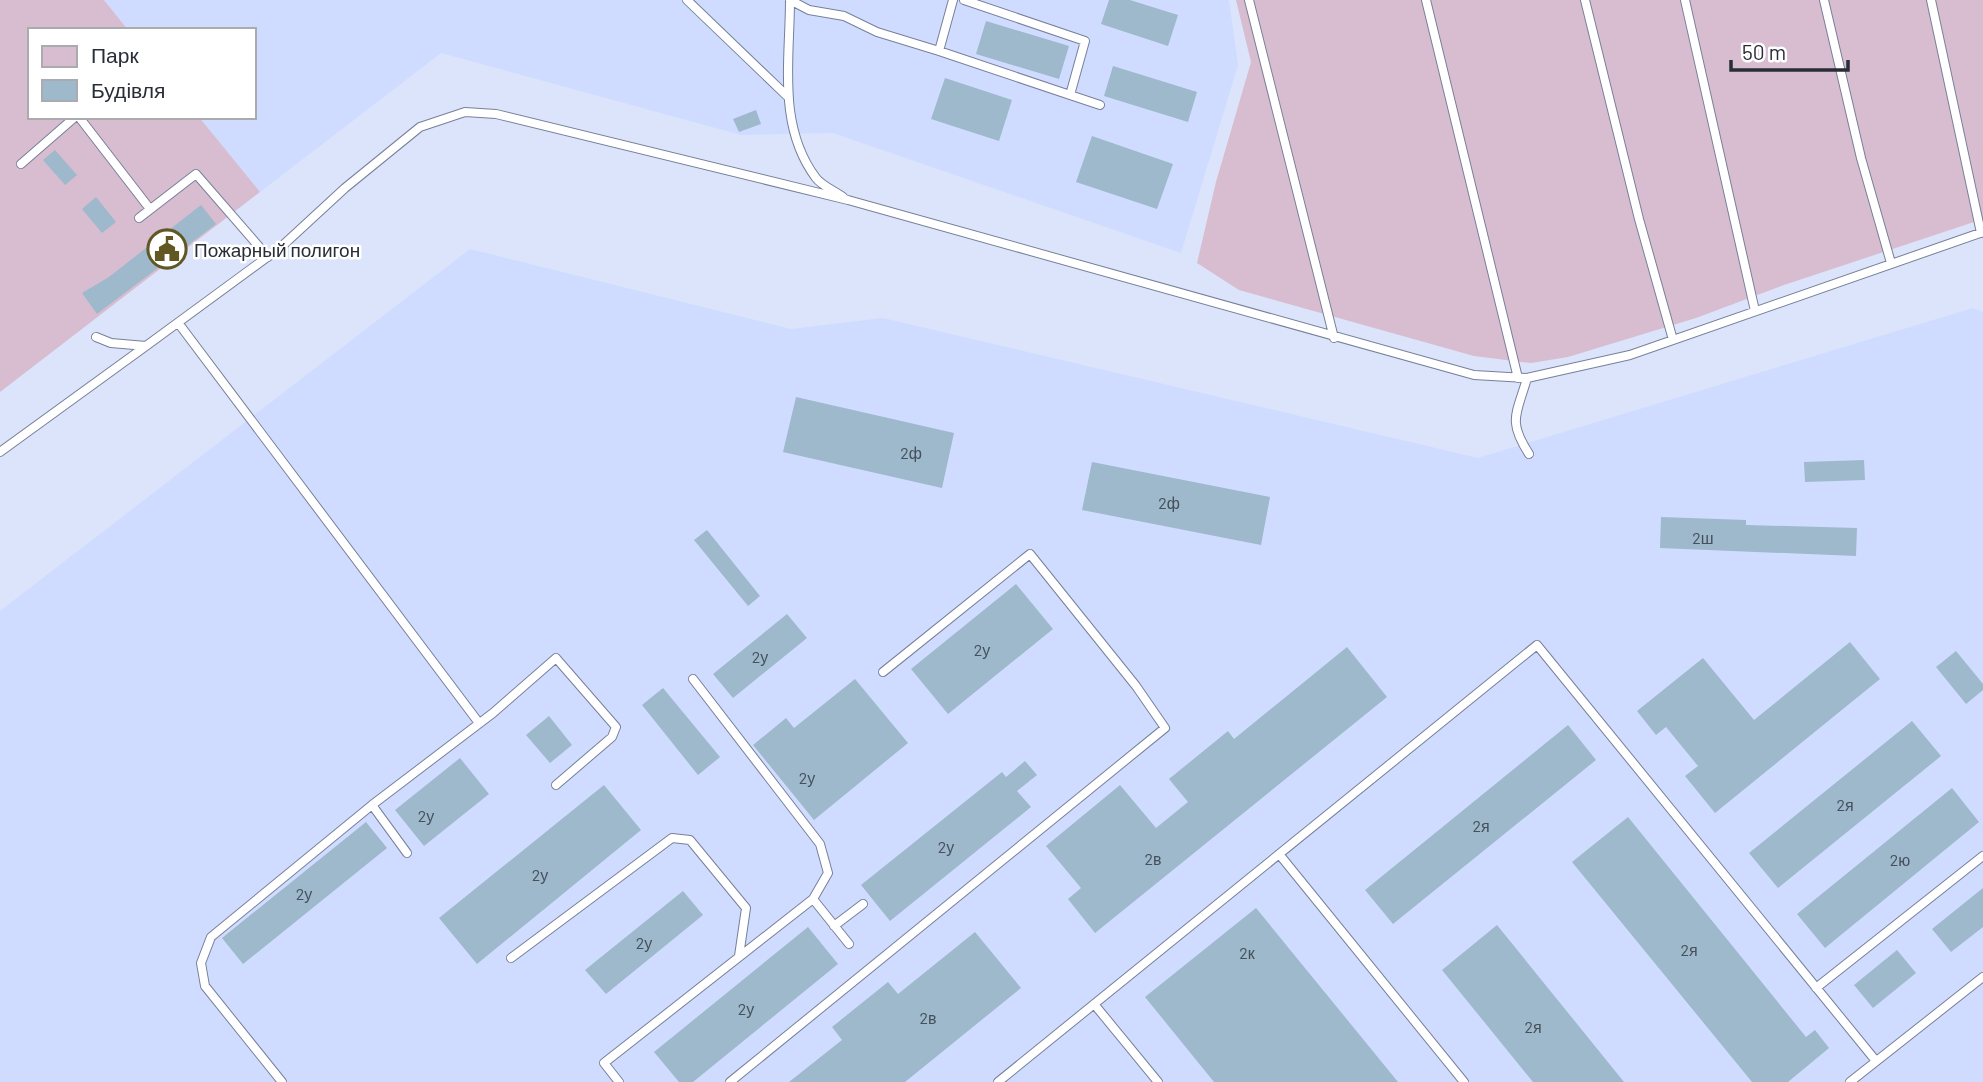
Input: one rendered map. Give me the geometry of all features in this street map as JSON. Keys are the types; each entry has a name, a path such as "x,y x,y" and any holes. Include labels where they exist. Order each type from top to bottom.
{"lane":[{"path":"687,0 787,96"},
{"path":"848,200 817,180 796,139 787,96 790,0 810,10 844,16 877,32 1100,105"},
{"path":"939,51 953,0"},
{"path":"964,0 1085,41 1070,95"},
{"path":"1248,0 1334,338"},
{"path":"1426,0 1523,378 1515,414 1516,434 1529,454"},
{"path":"1585,0 1639,219 1673,340"},
{"path":"1685,0 1755,311"},
{"path":"1824,0 1861,158 1891,263"},
{"path":"0,452 268,257 345,188 420,127 465,112 496,114 848,200 1334,338 1475,375 1523,378 1630,355 1982,232 1931,0"},
{"path":"20,164 75,119"},
{"path":"79,119 150,209"},
{"path":"139,218 196,174 268,257"},
{"path":"179,324 479,723"},
{"path":"96,337 111,343 146,346"},
{"path":"730,1082 1165,728 1136,686 1030,554 883,672"},
{"path":"998,1082 1537,645 1876,1061"},
{"path":"282,1082 205,986 201,963 211,937 556,659 616,727 612,737 556,785"},
{"path":"619,1082 604,1063 813,900 828,873 820,844 693,679"},
{"path":"372,805 407,853"},
{"path":"511,958 672,838 690,840 746,908 739,956"},
{"path":"1279,854 1464,1082"},
{"path":"1816,988 1983,856"},
{"path":"813,900 849,944"},
{"path":"834,926 863,904"},
{"path":"1850,1082 1983,977"},
{"path":"1094,1004 1158,1082"}],"shaded area":[{"path":"104,0 1229,0 1238,65 1181,253 833,133 741,135 441,53 260,192 201,119 256,119 256,28 126,28"},
{"path":"470,249 791,329 883,318 1478,458 1973,308 1983,312 1983,1082 0,1082 0,611"}],"green space":[{"path":"0,0 104,0 126,28 28,28 28,119 201,119 260,192 0,392"},
{"path":"1236,0 1983,0 1983,219 1781,286 1696,318 1568,357 1531,363 1474,356 1239,290 1197,263 1216,182 1251,62"}],"building":[{"path":"1109,0 1130,0 1178,15 1168,46 1101,24"},
{"path":"986,21 1069,46 1059,79 976,54"},
{"path":"1113,66 1197,92 1188,122 1104,96"},
{"path":"945,78 1012,100 999,141 931,119"},
{"path":"756,110 761,124 739,132 733,119"},
{"path":"1092,136 1173,164 1157,209 1076,182"},
{"path":"55,150 77,175 65,185 43,160"},
{"path":"96,197 116,222 102,233 82,209"},
{"path":"201,205 216,224 97,314 82,293 109,277"},
{"path":"796,397 954,433 942,488 783,452"},
{"path":"1864,460 1865,480 1805,482 1804,462"},
{"path":"1092,462 1270,497 1261,545 1082,510"},
{"path":"1661,517 1746,520 1746,525 1857,528 1856,556 1660,548"},
{"path":"707,530 760,596 748,606 694,540"},
{"path":"1016,584 1053,629 948,714 911,669"},
{"path":"787,614 807,638 733,698 713,674"},
{"path":"1850,642 1880,679 1715,813 1685,776 1698,766 1666,727 1656,735 1637,711 1703,658 1754,720"},
{"path":"1347,647 1387,697 1095,933 1068,899 1081,888 1046,846 1120,785 1156,828 1188,802 1169,779 1228,731 1234,739"},
{"path":"1956,651 1983,684 1983,690 1966,704 1936,667"},
{"path":"855,679 908,743 814,820 753,745 786,718 794,728"},
{"path":"663,688 720,757 698,775 642,705"},
{"path":"549,716 572,745 550,763 526,735"},
{"path":"1912,721 1941,756 1778,888 1749,853"},
{"path":"1568,725 1596,760 1393,924 1365,890"},
{"path":"460,758 489,794 424,846 395,810"},
{"path":"1025,761 1037,775 1017,791 1031,807 890,921 861,885 1002,772 1006,777"},
{"path":"604,785 641,830 477,964 439,918"},
{"path":"1952,788 1979,822 1825,948 1797,914"},
{"path":"1628,817 1806,1037 1815,1030 1829,1048 1788,1082 1752,1082 1572,862"},
{"path":"366,822 387,848 243,964 222,938"},
{"path":"1983,888 1983,927 1951,952 1932,929"},
{"path":"683,891 703,915 606,994 585,970"},
{"path":"1256,908 1398,1082 1214,1082 1145,997"},
{"path":"1497,925 1624,1082 1533,1082 1442,970"},
{"path":"808,927 838,964 693,1082 679,1082 654,1052"},
{"path":"975,932 1021,988 905,1082 789,1082 842,1040 832,1027 888,982 898,994"},
{"path":"1897,950 1916,973 1873,1008 1854,985"}],"place":[{"name":"Пожарный полигон","path":"167,249"}]}
